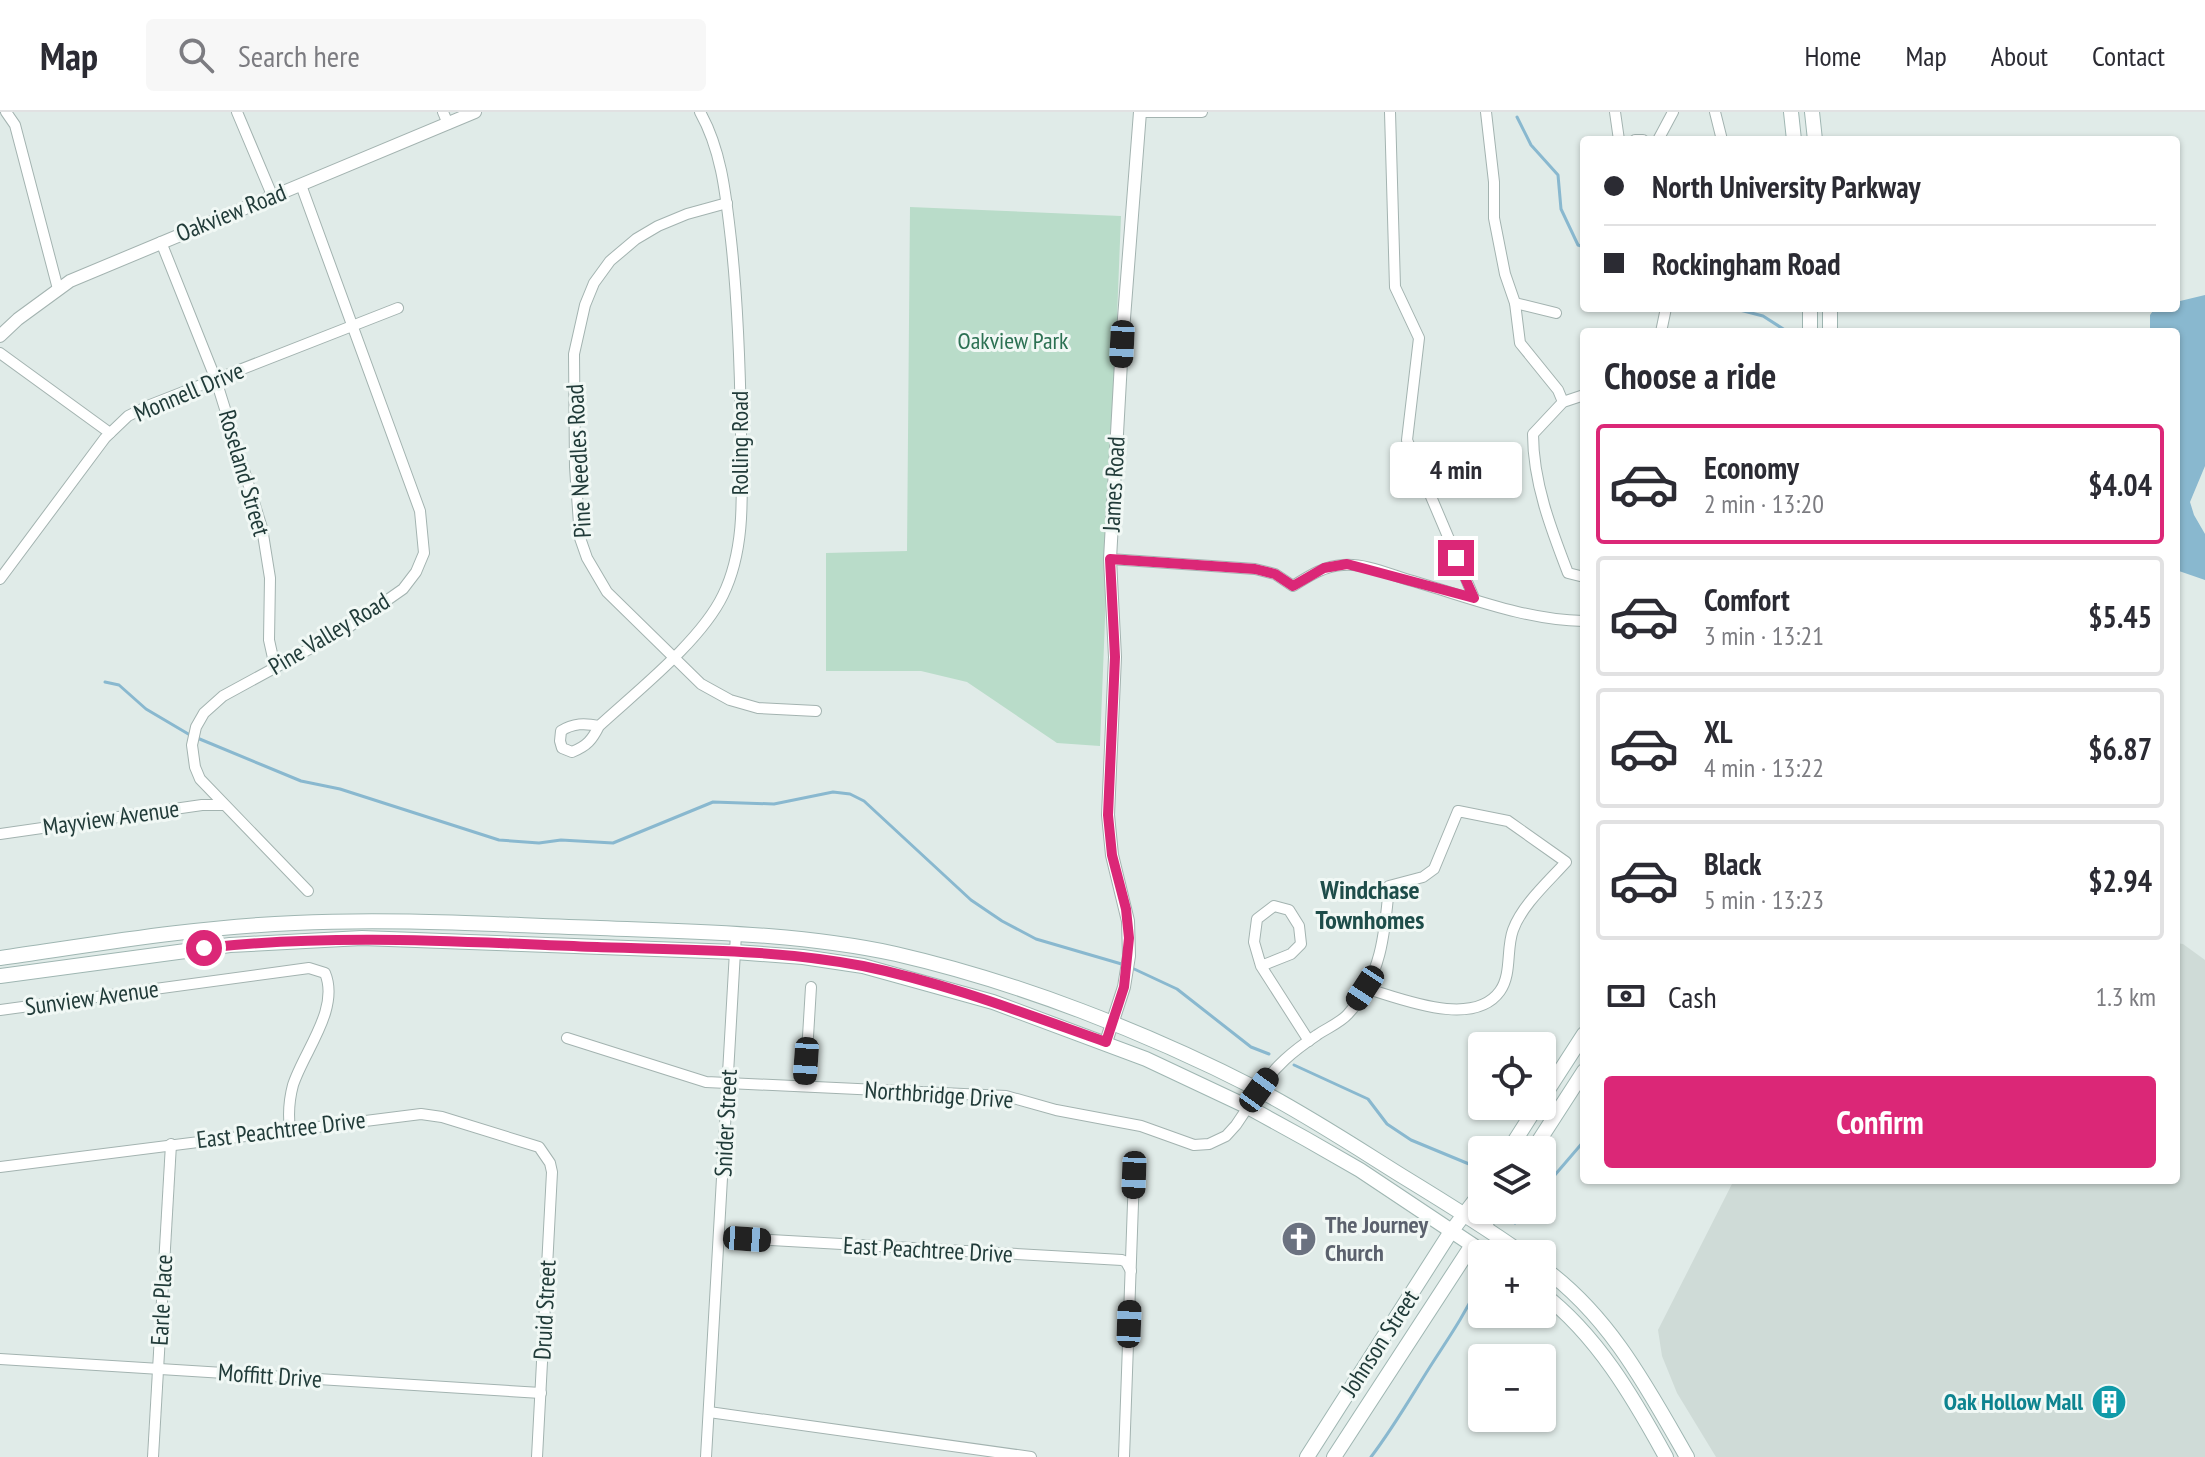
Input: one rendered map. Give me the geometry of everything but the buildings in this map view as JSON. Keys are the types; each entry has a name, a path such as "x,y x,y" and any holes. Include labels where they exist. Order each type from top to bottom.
{"main road":[{"path":"1791,112 1794,136"},
{"path":"1812,112 1815,136"},
{"path":"0,958 213,929 293,923 411,921 813,939 898,955 1031,994 1112,1025 1259,1090 1504,1240"},
{"path":"0,976 152,954 304,940 435,939 735,952 803,957 863,966 993,1002 1106,1042 1248,1107 1360,1170 1468,1243"},
{"path":"1556,1077 1580,1040"},
{"path":"1542,1136 1580,1077"},
{"name":"Johnson Street","path":"1307,1457 1468,1210"},
{"name":"Johnson Street","path":"1334,1457 1468,1251"},
{"path":"1556,1280 1613,1334 1687,1457"},
{"path":"1556,1305 1593,1343 1634,1401 1666,1457"}],"street":[{"path":"6,112 15,125 58,289"},
{"path":"237,112 272,195"},
{"name":"Oakview Road","path":"0,336 70,281 301,185 445,118 475,112"},
{"name":"Rolling Road","path":"599,726 686,645 723,596 735,561 740,529 738,301 721,166 700,112"},
{"path":"1140,112 1202,112"},
{"name":"James Road","path":"1106,1042 1127,976 1129,938 1126,909 1112,855 1108,815 1115,657 1110,559 1122,344 1140,112"},
{"path":"1390,112 1395,287 1419,338 1407,440 1474,598"},
{"path":"1486,112 1494,182 1494,218 1505,274 1515,303 1520,343 1549,377 1563,402"},
{"path":"1615,112 1618,136"},
{"path":"1660,136 1673,112"},
{"path":"1715,112 1721,136"},
{"name":"Pine Valley Road","path":"301,185 420,511 424,553 416,572 403,589 346,629 215,701 196,727 192,745 200,779 308,891"},
{"name":"Pine Needles Road","path":"727,203 658,226 636,239 610,261 594,283 585,305 574,354 575,467 580,538 587,558 607,592 701,684 730,700 758,708 816,711"},
{"name":"Roseland Street","path":"161,242 216,380 262,528 270,578 269,640 275,667"},
{"path":"1515,303 1556,313"},
{"name":"Monnell Drive","path":"0,579 110,433 128,416 398,308"},
{"path":"0,353 110,433"},
{"path":"1580,396 1563,402 1533,434 1533,449 1552,531 1568,573 1580,576"},
{"path":"1110,559 1255,569 1275,574 1293,586 1324,568 1347,564 1558,621 1580,621"},
{"name":"Mayview Avenue","path":"0,834 202,805 223,805"},
{"path":"1259,1090 1284,1057 1348,1014 1380,958 1389,886 1423,877 1434,869 1458,811 1508,821 1566,862 1521,914 1512,932 1507,969 1500,991 1482,1005 1444,1011 1365,988"},
{"path":"1261,966 1291,954 1301,944 1299,926 1289,910 1274,906 1257,919 1254,942 1261,966 1309,1041"},
{"name":"Snider Street","path":"706,1457 736,934"},
{"name":"Sunview Avenue","path":"0,1010 309,968 325,973 331,986 320,1024 293,1086 288,1109 290,1129"},
{"path":"805,1086 811,987"},
{"name":"Northbridge Drive","path":"567,1038 706,1082 1006,1096 1056,1110 1141,1126 1194,1145 1209,1144 1226,1136 1248,1107"},
{"name":"East Peachtree Drive","path":"0,1167 421,1114 442,1117 539,1147 550,1163"},
{"name":"Earle Place","path":"153,1457 171,1144"},
{"name":"Druid Street","path":"537,1457 550,1163"},
{"path":"1124,1457 1134,1175"},
{"name":"Johnson Street","path":"1475,1240 1484,1226"},
{"name":"East Peachtree Drive","path":"719,1237 1122,1260 1131,1271"},
{"name":"Moffitt Drive","path":"0,1359 541,1393"},
{"path":"709,1412 1031,1457"}],"shaded area":[{"path":"2180,944 2205,960 2205,1457 1716,1457 1677,1393 1662,1356 1658,1330 1732,1184 2180,1184"}],"green space":[{"name":"Oakview Park","path":"910,207 1121,216 1100,746 1057,743 967,682 921,671 826,671 826,553 907,551"}],"water":[{"path":"2205,295 2205,466 2190,502 2205,534 2205,580 2180,571 2180,328 2150,328 2152,312 2180,312 2180,301"}],"waterway":[{"path":"1517,117 1531,145 1558,175 1561,209 1580,246"},
{"path":"1748,312 1763,316 1782,328"},
{"path":"105,682 119,685 146,709 190,735 301,781 340,789 499,840 613,843 713,802 774,804 833,792 850,794 864,801 971,900 1002,921 1036,939 1125,965"},
{"path":"1132,968 1177,989 1251,1047 1269,1054"},
{"path":"1294,1065 1368,1099 1387,1124 1411,1140 1468,1164"},
{"path":"1556,1174 1580,1146"},
{"path":"1371,1457 1468,1305"}],"place":[{"name":"The Journey Church","path":"1299,1239"},
{"name":"Oak Hollow Mall","path":"2109,1402"}],"district":[{"name":"Windchase Townhomes","path":"1370,905"}],"route":[{"path":"204,948 362,938 803,957 863,966 915,979 993,1002 1106,1042 1127,976 1129,956 1126,909 1112,855 1107,798 1115,657 1110,559 1255,569 1275,574 1293,586 1324,568 1347,564 1474,598 1456,558"}]}
